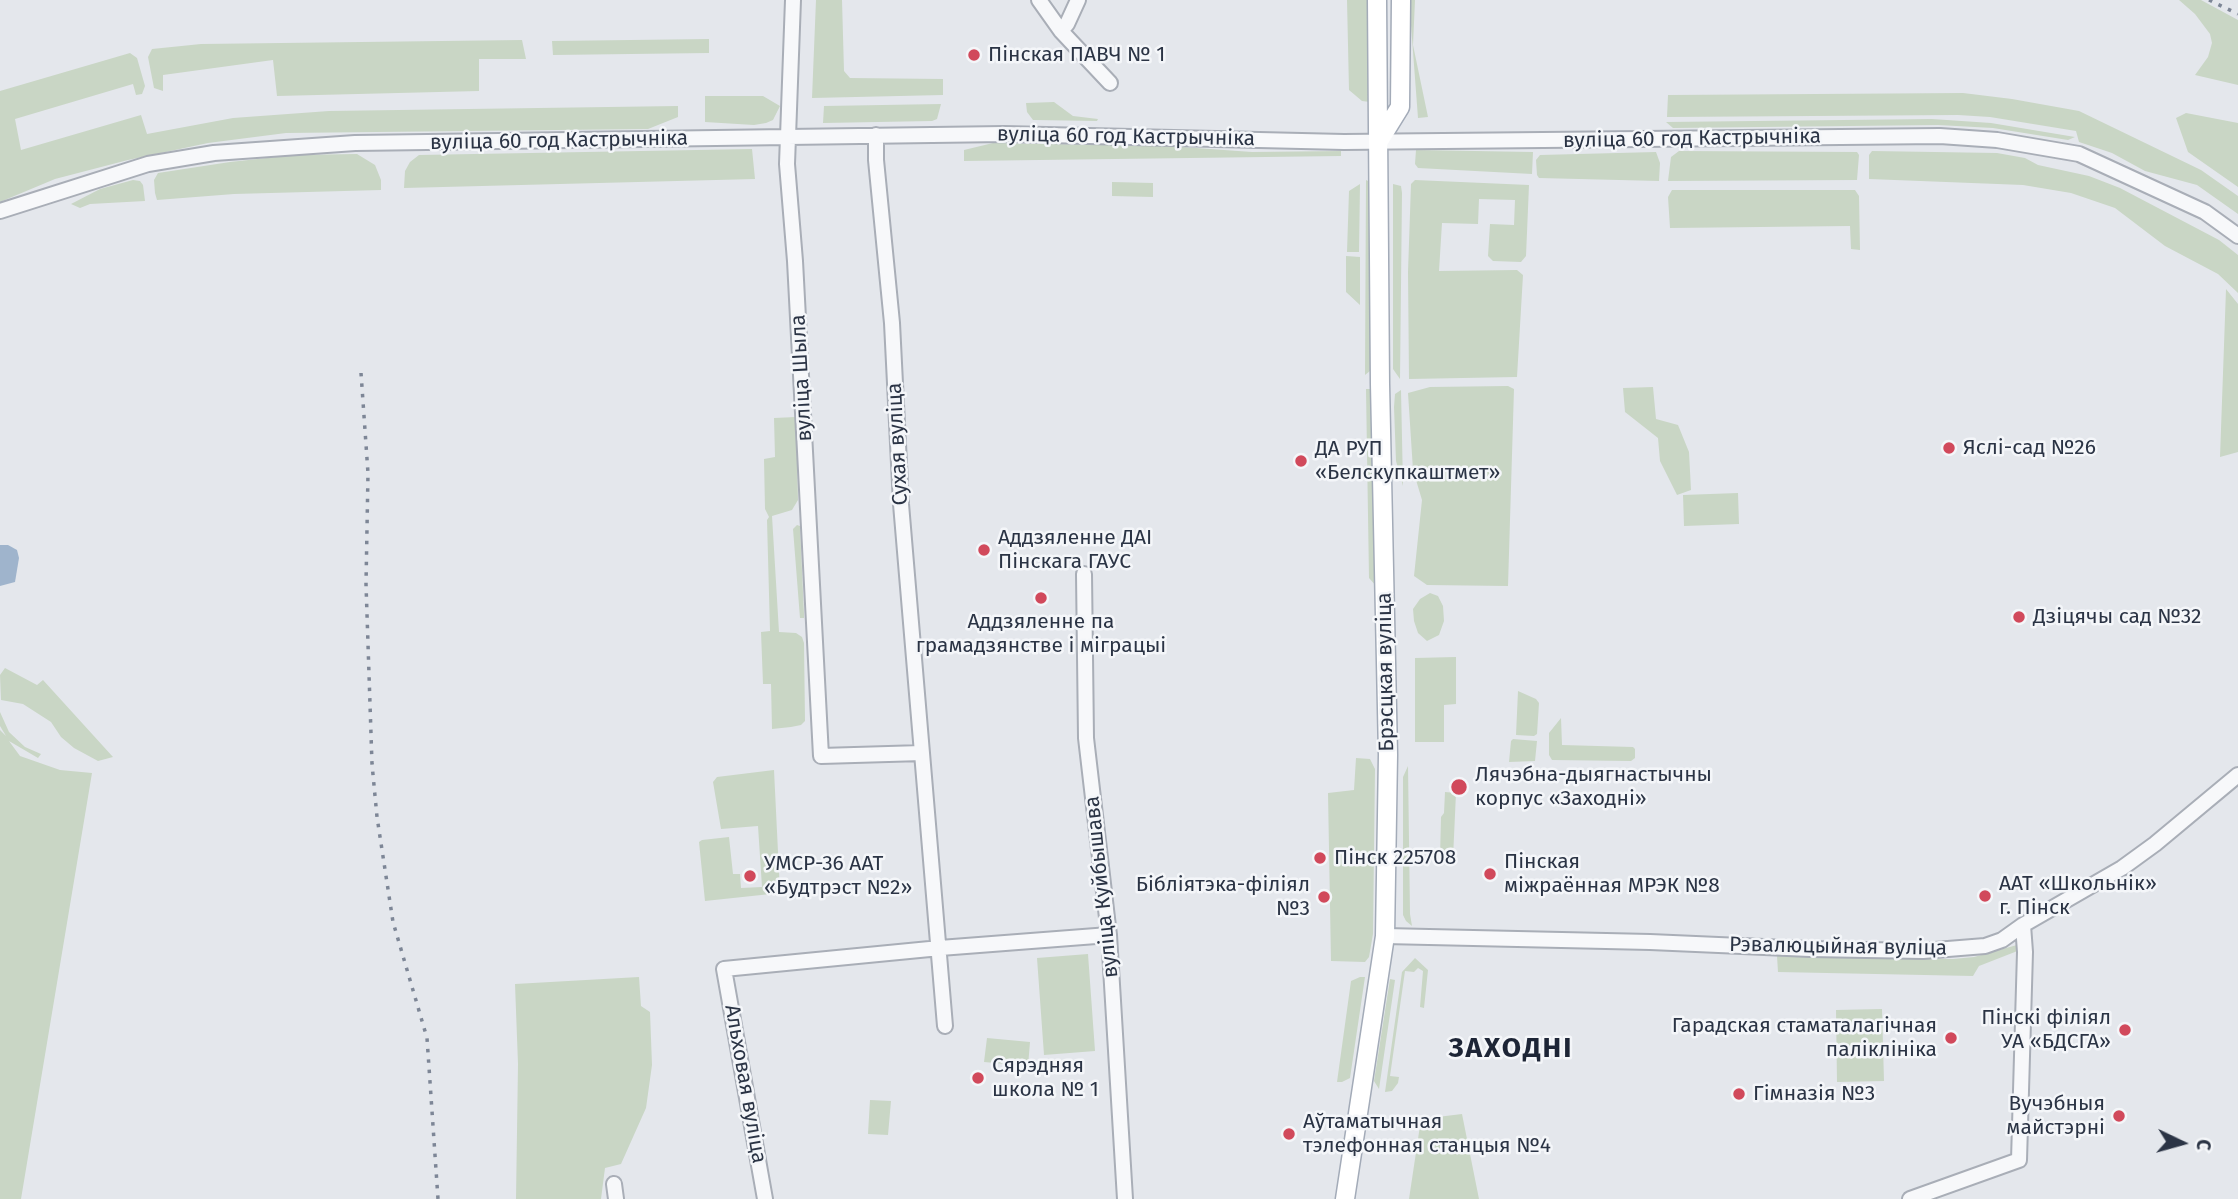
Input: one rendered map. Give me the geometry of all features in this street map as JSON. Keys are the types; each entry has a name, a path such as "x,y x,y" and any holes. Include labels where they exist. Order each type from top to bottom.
{"main road":[{"name":"Брэсцкая вуліца","path":"1345,1199 1385,936 1388,755 1380,384 1377,0"},
{"path":"1379,141 1400,107 1401,0"}],"street":[{"name":"вуліца Шыла","path":"793,0 787,164 796,272 821,756 922,754"},
{"path":"1039,0 1061,31 1110,83"},
{"path":"1061,31 1078,0"},
{"name":"вуліца 60 год Кастрычніка","path":"0,211 148,164 248,150 394,142 1004,134 1379,141 1928,136 1997,140 2079,154 2204,212 2238,236"},
{"name":"Сухая вуліца","path":"876,135 891,323 901,504 945,1026"},
{"name":"вуліца Куйбышава","path":"1084,574 1086,738 1109,935 1125,1199"},
{"name":"Рэвалюцыйная вуліца","path":"1385,936 1923,951 1985,946 2002,940 2122,868 2238,775"},
{"path":"1910,1199 2019,1160 2025,952 2023,925"},
{"path":"940,948 1109,935"},
{"name":"Альховая вуліца","path":"765,1199 724,969 940,948"}],"green space":[{"path":"816,0 842,0 844,71 850,78 943,79 943,95 812,98"},
{"path":"1347,0 1368,0 1370,102 1362,101 1349,90"},
{"path":"1410,0 1415,0 1413,45 1428,117 1418,118 1410,12"},
{"path":"2179,0 2201,0 2238,20 2238,85 2195,75 2208,57 2212,43 2210,34 2195,14"},
{"path":"709,39 709,53 553,55 552,41"},
{"path":"522,40 526,59 479,59 479,91 277,96 273,60 163,75 163,91 154,88 148,57 152,49 201,44"},
{"path":"130,53 137,58 145,86 142,94 136,95 133,84 15,119 21,150 141,115 147,134 233,118 329,111 678,106 678,117 648,129 286,133 208,143 128,160 55,179 0,202 0,91"},
{"path":"1963,93 2079,111 2201,170 2238,196 2238,214 2197,185 2145,171 2112,153 2079,142 2076,131 1990,117 1958,115 1667,117 1668,95"},
{"path":"705,96 763,96 780,106 773,120 766,123 754,125 705,122"},
{"path":"1054,102 1073,116 1098,119 1033,120 1027,112 1026,103"},
{"path":"941,104 937,119 932,121 823,123 824,106"},
{"path":"2186,113 2238,123 2238,187 2188,152 2176,118"},
{"path":"1932,119 1991,123 2075,137 2068,140 1993,128 1938,125 1673,128 1666,122"},
{"path":"993,143 1168,146 1252,152 1341,151 1341,156 964,161 964,150"},
{"path":"752,149 755,179 404,188 405,171 410,162 419,155"},
{"path":"1416,150 1533,152 1532,174 1418,168 1415,164"},
{"path":"1679,151 1857,152 1857,180 1668,181 1671,157"},
{"path":"1872,151 1997,153 2089,176 2120,188 2219,240 2238,255 2238,293 2218,274 2165,246 2115,208 2071,193 2023,185 1869,179 1869,155"},
{"path":"1656,152 1660,163 1659,181 1539,178 1537,175 1536,160 1540,155"},
{"path":"357,154 375,165 381,180 381,190 234,194 157,200 155,193 154,180 158,173 294,155"},
{"path":"133,180 140,181 143,185 145,201 90,204 80,208 71,204 100,189"},
{"path":"1366,180 1370,182 1370,371 1365,375"},
{"path":"1415,180 1529,185 1526,256 1521,262 1493,261 1488,256 1490,224 1514,225 1515,200 1479,199 1478,224 1442,223 1439,271 1517,270 1523,275 1517,377 1409,379 1408,272 1411,184"},
{"path":"1112,182 1153,183 1153,197 1112,196"},
{"path":"1360,184 1359,252 1347,252 1349,191"},
{"path":"1393,184 1401,186 1402,193 1400,379 1393,369"},
{"path":"1672,190 1855,190 1859,196 1860,250 1851,249 1850,226 1670,228 1668,197"},
{"path":"1346,256 1360,257 1360,305 1346,292"},
{"path":"2226,289 2238,304 2238,452 2220,457"},
{"path":"1508,386 1514,389 1508,586 1427,585 1414,576 1422,500 1413,470 1408,393 1430,387"},
{"path":"1653,387 1656,419 1678,425 1689,452 1691,490 1677,495 1660,461 1658,438 1625,412 1623,388"},
{"path":"1366,389 1371,389 1373,393 1377,587 1369,578"},
{"path":"1401,390 1403,486 1396,461 1394,407 1395,394"},
{"path":"796,417 798,500 792,510 772,516 779,632 796,633 802,637 804,643 805,721 801,725 772,729 771,684 763,684 761,632 770,631 769,517 765,509 764,459 775,457 774,418"},
{"path":"1738,493 1739,524 1684,526 1683,495"},
{"path":"797,525 800,526 804,618 800,618 793,529"},
{"path":"1430,593 1438,596 1443,606 1444,621 1439,635 1427,641 1418,633 1413,609 1420,599"},
{"path":"1456,657 1456,704 1444,705 1444,742 1415,742 1415,658"},
{"path":"5,668 37,685 43,680 113,757 98,761 74,748 61,737 51,722 23,704 1,700 0,675"},
{"path":"1518,691 1539,703 1537,734 1534,736 1516,735"},
{"path":"0,712 9,732 25,747 41,754 38,758 9,741 20,756 60,770 92,773 21,1199 0,1199 0,730 6,736 0,726"},
{"path":"1561,718 1562,745 1633,747 1635,758 1631,761 1552,760 1549,755 1549,733"},
{"path":"1513,739 1537,741 1535,761 1509,762"},
{"path":"1356,758 1370,759 1375,769 1373,934 1369,957 1365,962 1331,961 1328,793 1354,790"},
{"path":"1408,766 1412,926 1403,915 1403,777"},
{"path":"774,770 780,893 705,901 699,842 702,840 729,837 733,874 740,874 741,888 762,887 758,826 721,829 713,782 717,777"},
{"path":"1445,792 1456,793 1453,858 1440,858 1441,817 1444,813"},
{"path":"2017,945 2020,950 1979,966 1973,976 1778,972 1777,956 1953,959 1974,957"},
{"path":"1088,954 1095,1051 1044,1055 1037,958"},
{"path":"1415,958 1428,970 1424,1008 1420,1007 1423,971 1418,968 1414,972 1405,971 1390,1076 1399,1077 1392,1091 1385,1092 1402,972"},
{"path":"639,977 641,1006 650,1012 652,1065 646,1108 621,1164 605,1168 601,1199 516,1199 518,1064 515,984"},
{"path":"1365,977 1350,1078 1337,1082 1351,981"},
{"path":"1390,979 1395,980 1379,1089 1374,1081"},
{"path":"1882,1009 1884,1081 1837,1082 1836,1010"},
{"path":"987,1038 1030,1042 1028,1066 984,1062"},
{"path":"870,1100 891,1101 888,1135 868,1134"},
{"path":"1462,1114 1479,1199 1409,1199 1421,1119"}],"water":[{"path":"0,545 8,545 17,550 19,558 15,582 0,586"}],"railway":[{"path":"2209,0 2238,14"},
{"path":"361,373 368,473 366,584 372,764 393,922 427,1038 438,1199"}],"place":[{"name":"Пінская ПАВЧ № 1","path":"974,55"},
{"name":"Яслі-сад №26","path":"1949,448"},
{"name":"ДА РУП «Белскупкаштмет»","path":"1301,461"},
{"name":"Аддзяленне ДАІ Пінскага ГАУС","path":"984,550"},
{"name":"Аддзяленне па грамадзянстве і міграцыі","path":"1041,598"},
{"name":"Дзіцячы сад №32","path":"2019,617"},
{"name":"Лячэбна-дыягнастычны корпус «Заходні»","path":"1459,787"},
{"name":"Пінск 225708","path":"1320,858"},
{"name":"Пінская міжраённая МРЭК №8","path":"1490,874"},
{"name":"УМСР-36 ААТ «Будтрэст №2»","path":"750,876"},
{"name":"ААТ «Школьнік» г. Пінск","path":"1985,896"},
{"name":"Бібліятэка-філіял №3","path":"1324,897"},
{"name":"Пінскі філіял УА «БДСГА»","path":"2125,1030"},
{"name":"Гарадская стаматалагічная паліклініка","path":"1951,1038"},
{"name":"Сярэдняя школа № 1","path":"978,1078"},
{"name":"Гімназія №3","path":"1739,1094"},
{"name":"Вучэбныя майстэрні","path":"2119,1116"},
{"name":"Аўтаматычная тэлефонная станцыя №4","path":"1289,1134"}],"district":[{"name":"ЗАХОДНІ","path":"1511,1049"}]}
